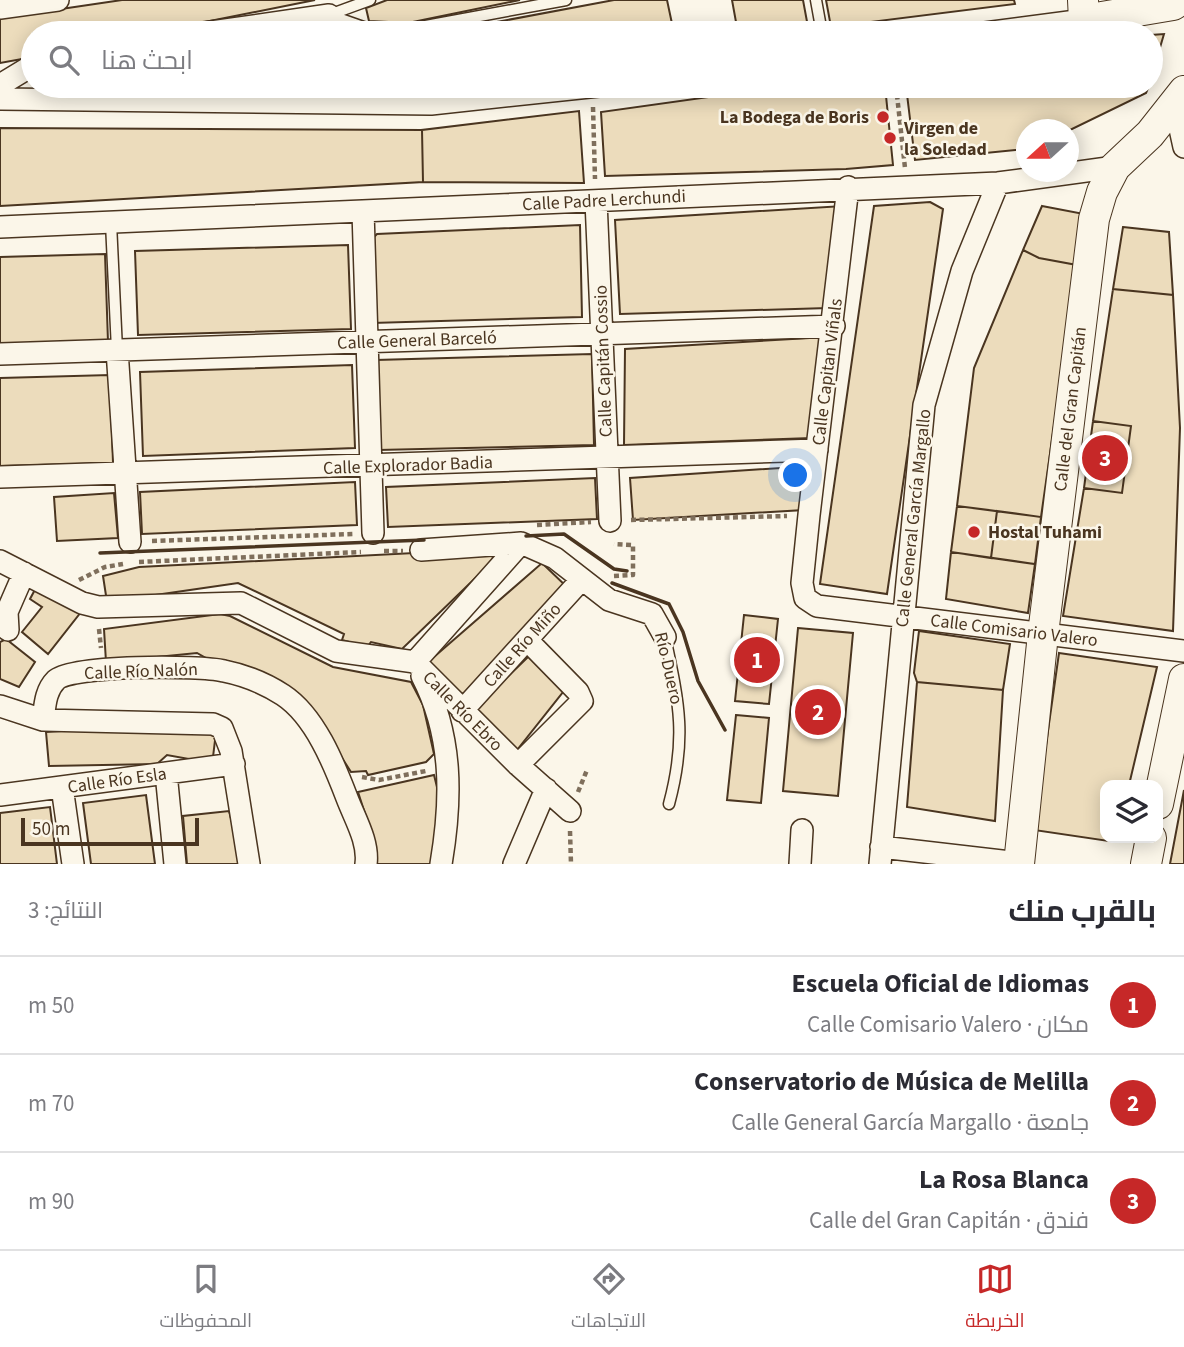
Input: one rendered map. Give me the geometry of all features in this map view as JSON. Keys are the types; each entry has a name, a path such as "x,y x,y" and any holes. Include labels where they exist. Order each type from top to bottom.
{"main road":[{"path":"1084,10 1179,5"},
{"path":"1115,167 1180,100"},
{"name":"Calle del Gran Capitán","path":"1019,863 1088,256 1102,192 1115,167"},
{"path":"1163,780 1184,680"},
{"path":"1146,864 1150,843"}],"street":[{"path":"0,8 58,0"},
{"path":"1037,21 1084,10"},
{"path":"287,21 329,15"},
{"path":"0,85 21,72"},
{"path":"0,99 431,104 487,98"},
{"path":"1180,100 1184,147"},
{"name":"Calle Padre Lerchundi","path":"0,227 596,201 848,187 999,183 1115,167"},
{"name":"Calle General García Margallo","path":"881,855 924,405 962,271 999,183"},
{"name":"Calle Capitan Viñals","path":"805,598 802,583 834,326 848,187"},
{"name":"Calle Capitán Cossio","path":"596,201 610,521"},
{"path":"363,211 373,546"},
{"name":"Calle General Barceló","path":"0,354 834,326"},
{"path":"117,350 130,542"},
{"name":"Calle Explorador Badia","path":"0,477 371,467 817,450"},
{"path":"421,550 521,543"},
{"path":"441,864 449,811 449,766 438,712 415,662 521,543"},
{"name":"Río Duero","path":"521,543 555,558 609,600 652,614 665,637"},
{"path":"0,561 60,592 97,607"},
{"path":"8,630 7,612 24,573"},
{"name":"Calle Río Miño","path":"462,711 582,579"},
{"name":"Calle Comisario Valero","path":"805,598 817,606 1184,651"},
{"name":"Calle Río Ebro","path":"97,607 241,603 336,651 415,662 518,765 570,811"},
{"path":"518,765 582,701 578,692 527,640"},
{"name":"Calle Río Nalón","path":"43,720 48,691 57,678 103,670 209,668 241,676 285,696 305,717 341,782 365,843 366,864"},
{"path":"0,706 43,720 213,724 222,728 228,737 234,764 249,864"},
{"name":"Calle Río Esla","path":"0,795 234,764"},
{"path":"166,773 175,864"},
{"path":"62,787 73,864"},
{"path":"514,864 546,789"},
{"path":"800,864 802,830"},
{"path":"881,855 1019,863"}],"lane":[{"path":"329,15 370,0"},
{"path":"452,21 565,0"},
{"path":"816,0 820,21"},
{"path":"329,15 346,21"},
{"path":"111,223 117,350"},
{"name":"Río Duero","path":"665,637 682,722 681,748 668,804"}],"path":[{"path":"897,98 903,154"},
{"path":"593,119 596,201"},
{"path":"582,579 633,575 633,545 612,544 610,521"},
{"path":"60,592 96,571 126,564 373,546 421,550"},
{"path":"97,607 103,670"},
{"path":"354,775 379,780 449,766"}],"building":[{"path":"122,0 315,0 210,21 21,21 21,59 0,63 0,18"},
{"path":"387,0 520,0 418,21 369,21 366,8"},
{"path":"614,0 667,0 671,21 502,21"},
{"path":"732,0 803,0 807,21 736,21"},
{"path":"826,0 1014,0 1015,4 879,21 830,21"},
{"path":"701,98 886,98 893,165 846,169 605,176 601,112"},
{"path":"907,98 1136,98 1079,126 1079,119 1016,119 1016,150 915,160"},
{"path":"579,111 584,183 423,182 422,130"},
{"path":"0,128 422,130 423,182 0,206"},
{"path":"930,202 943,209 887,594 820,584 874,206"},
{"path":"843,206 828,308 620,314 615,220"},
{"path":"1042,206 1084,214 1077,265 1039,258 1023,250"},
{"path":"580,225 582,317 372,323 369,242 377,234"},
{"path":"1123,227 1169,232 1173,295 1113,289"},
{"path":"348,245 351,329 138,335 135,251"},
{"path":"1023,250 1039,258 1077,265 1041,517 957,506 974,368"},
{"path":"105,254 108,342 0,345 0,257"},
{"path":"1113,289 1173,295 1180,428 1173,631 1063,616 1084,488 1122,493 1131,426 1093,421"},
{"path":"827,337 812,438 624,445 625,349"},
{"path":"592,354 594,445 378,450 376,360"},
{"path":"352,365 355,448 143,456 140,372"},
{"path":"110,375 113,463 0,466 0,378"},
{"path":"1093,421 1131,426 1122,493 1084,488"},
{"path":"811,466 804,510 633,520 630,478"},
{"path":"595,478 597,519 388,527 386,487"},
{"path":"355,482 357,525 142,534 140,492"},
{"path":"114,493 118,538 57,541 54,497"},
{"name":"Hostal Tuhami","path":"957,506 997,511 991,558 951,552"},
{"path":"997,511 1041,517 1035,564 991,558"},
{"path":"492,549 493,561 402,649 371,642 367,647 342,640 344,634 238,583 107,602 103,576 139,567"},
{"path":"951,552 1035,564 1028,613 946,599"},
{"path":"542,563 569,589 460,699 427,663"},
{"path":"38,584 81,612 48,654 22,632 42,607 30,599"},
{"path":"220,614 230,616 333,667 411,682 423,705 434,754 426,762 368,775 366,771 351,772 319,722 197,653 106,662 104,629"},
{"path":"744,615 778,619 769,704 735,701"},
{"path":"798,628 853,633 838,796 783,791"},
{"path":"919,631 1010,644 1003,690 917,682 914,673"},
{"path":"6,639 35,662 19,687 0,679 0,642"},
{"path":"1059,653 1157,667 1130,780 1100,780 1100,840 1034,830"},
{"path":"529,656 563,692 517,750 474,709"},
{"path":"917,682 1003,690 995,821 907,807"},
{"path":"736,715 769,718 761,803 727,800"},
{"path":"122,727 216,732 213,757 200,761 167,755 157,764 49,766 46,732"},
{"path":"434,775 443,811 437,864 374,864 371,832 358,792"},
{"path":"1184,790 1184,864 1170,864"},
{"path":"146,795 155,864 91,864 83,803"},
{"path":"50,807 57,864 0,864 0,813"},
{"path":"229,811 243,864 187,864 183,816"}],"wall":[{"path":"526,536 564,534 614,569 627,571"},
{"path":"100,553 424,540"},
{"path":"612,583 669,604 683,632 698,681 725,730"}],"place":[{"name":"La Bodega de Boris","path":"883,117"},
{"name":"Virgen de la Soledad","path":"890,138"},
{"name":"La Rosa Blanca","path":"1105,458"},
{"name":"Hostal Tuhami","path":"974,532"},
{"name":"Escuela Oficial de Idiomas","path":"757,660"},
{"name":"Conservatorio de Música de Melilla","path":"818,712"}]}
